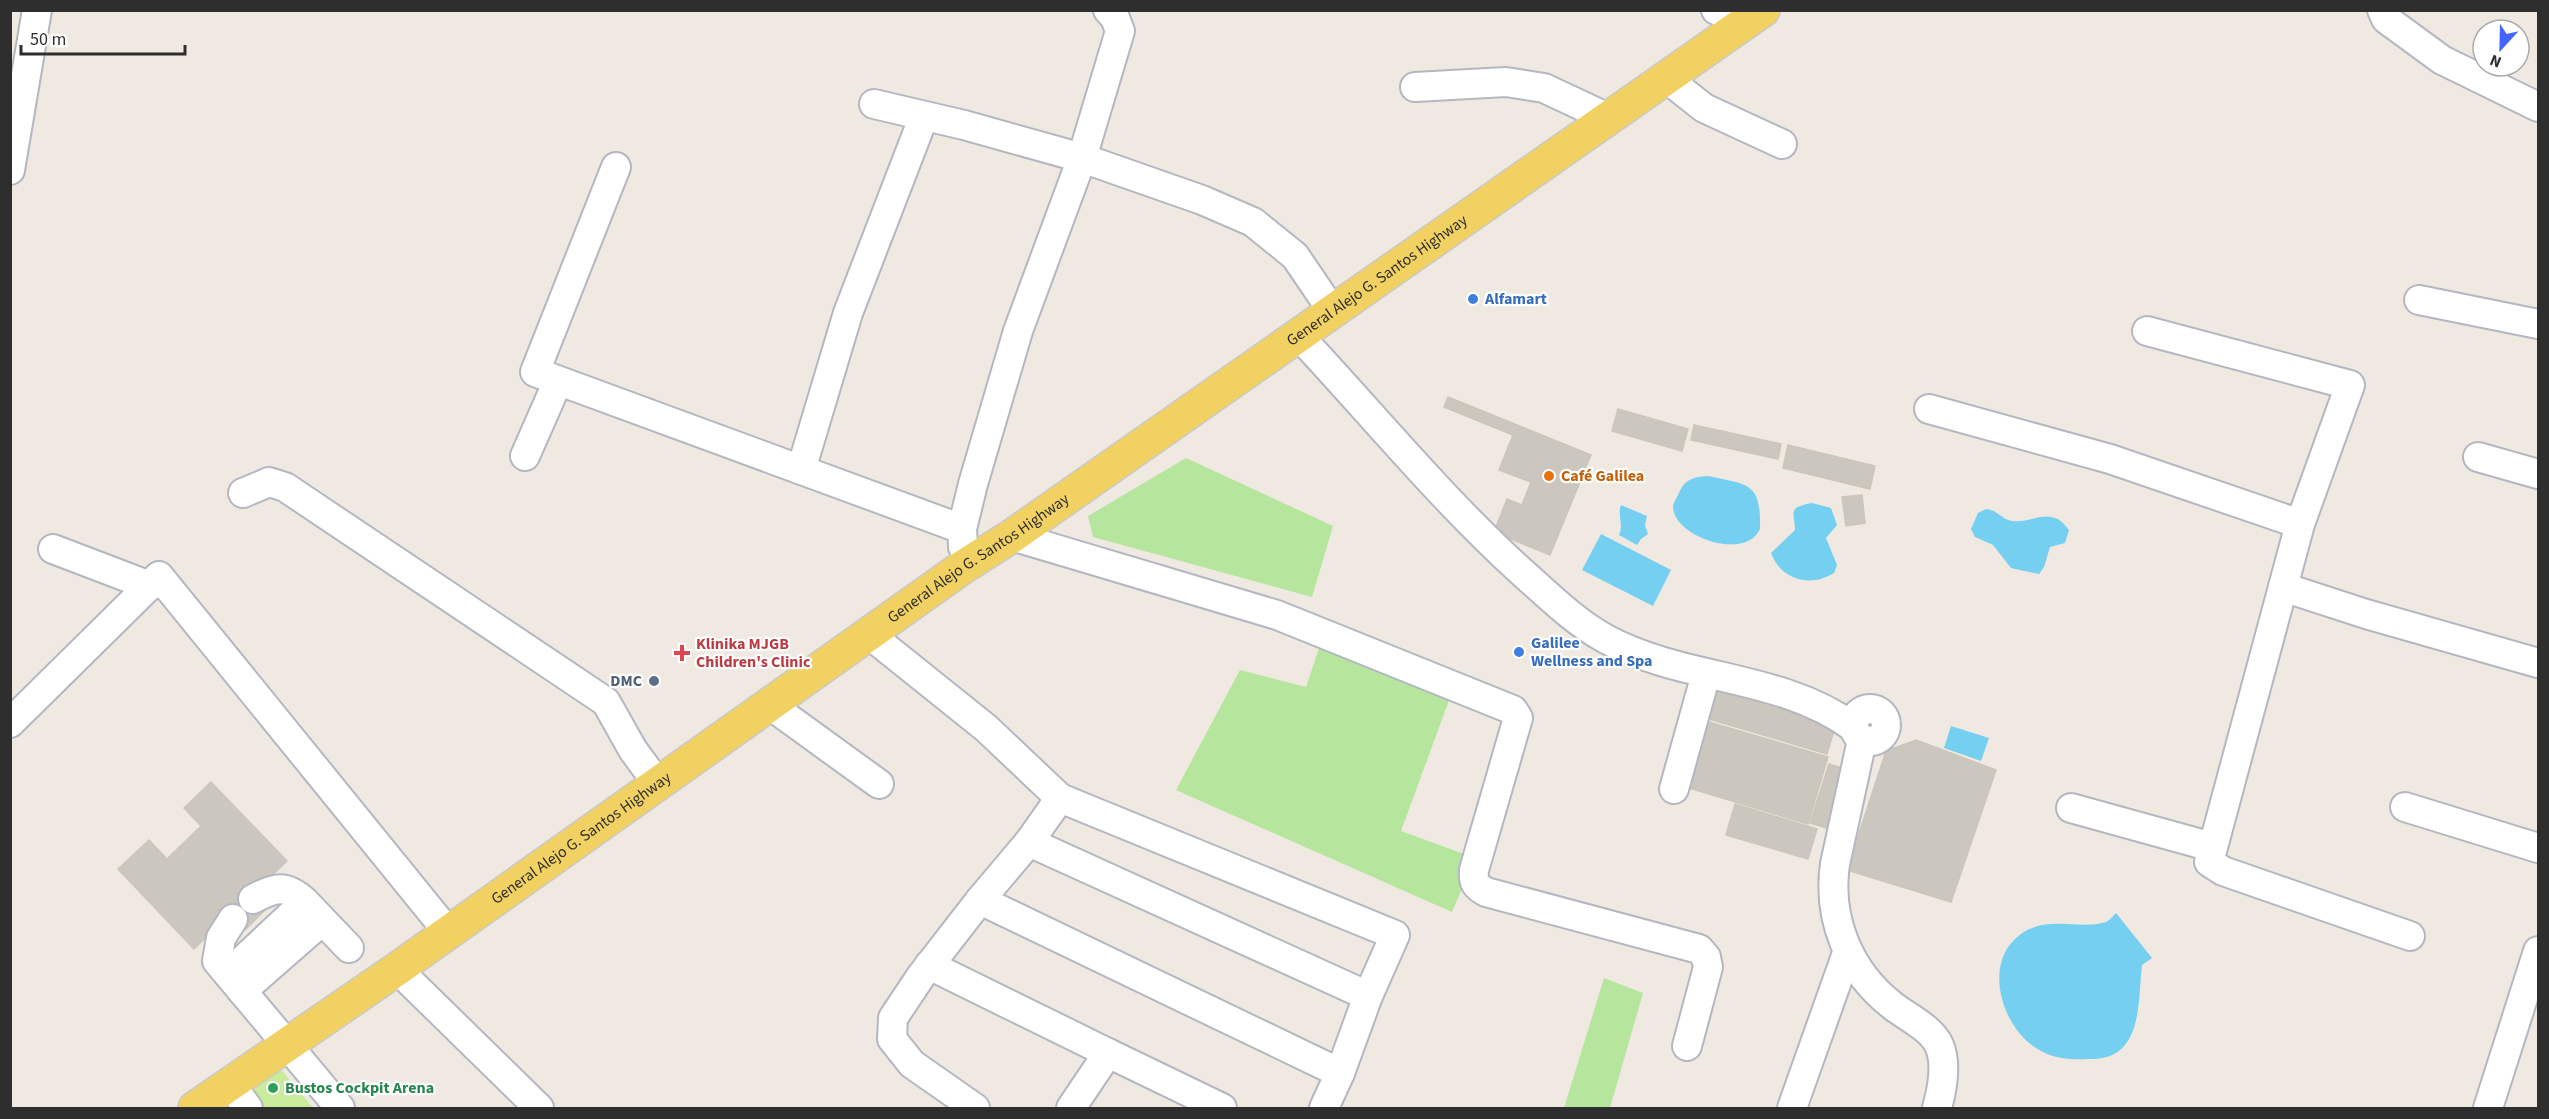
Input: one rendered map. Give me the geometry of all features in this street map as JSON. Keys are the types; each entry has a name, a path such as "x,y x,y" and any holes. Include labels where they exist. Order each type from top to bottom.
{"main road":[{"name":"General Alejo G. Santos Highway","path":"195,1108 239,1096 288,1045 963,567 1012,536 1666,78 1742,14"}],"street":[{"path":"10,170 37,10"},
{"path":"963,567 962,529 973,484 1018,331 1082,158 1120,31 1115,18 1108,10"},
{"path":"2382,10 2386,19 2442,60 2538,107"},
{"path":"1666,78 1704,108 1782,144"},
{"path":"1415,87 1506,82 1544,88 1608,118"},
{"path":"874,104 1082,158 1202,200 1253,222 1295,256 1333,312"},
{"path":"801,470 848,313 924,116"},
{"path":"616,166 535,372 962,529"},
{"path":"2419,300 2538,324"},
{"path":"2147,331 2350,385 2300,524 2209,862 2212,866 2410,936"},
{"path":"1299,336 1492,544 1568,613 1606,639 1646,656 1706,674 1796,696 1822,707 1858,733 1832,882 1836,919 1847,953 1864,977 1890,1005 1929,1033 1938,1044 1943,1065 1937,1108"},
{"path":"525,456 558,381"},
{"path":"1929,409 2110,459 2300,524"},
{"path":"2478,457 2538,474"},
{"path":"243,493 269,482 285,487 606,702 633,750 658,784"},
{"path":"1012,536 1277,615 1514,710 1518,718 1474,870 1473,880 1476,887 1497,895 1700,949 1706,957 1708,967 1687,1046"},
{"path":"52,549 150,586"},
{"path":"10,723 159,576 448,932"},
{"path":"2283,587 2366,614 2538,663"},
{"path":"870,635 986,728 1060,798 1395,935 1368,996 1340,1073 1324,1108"},
{"path":"1674,789 1706,674"},
{"path":"770,705 879,784"},
{"path":"975,1108 912,1064 892,1039 893,1018 929,965 1029,842 1060,798"},
{"path":"2405,807 2538,848"},
{"path":"2071,808 2212,847"},
{"path":"1029,842 1368,996"},
{"path":"253,899 278,888 294,892 349,948"},
{"path":"980,900 1340,1073"},
{"path":"235,982 314,911"},
{"path":"232,919 221,938 217,961 340,1108"},
{"path":"2488,1108 2529,1016 2538,951"},
{"path":"1792,1108 1847,953"},
{"path":"929,965 1222,1108"},
{"path":"397,969 539,1108"},
{"path":"1079,1106 1108,1053"}],"green space":[{"path":"1186,458 1333,526 1312,597 1093,537 1088,516"},
{"path":"1325,630 1455,684 1401,831 1475,858 1452,912 1176,790 1240,670 1306,687"},
{"path":"1604,978 1643,993 1610,1108 1564,1108"},
{"name":"Bustos Cockpit Arena","path":"279,1067 313,1108 223,1108"}],"water":[{"path":"1708,476 1743,484 1755,494 1760,514 1760,529 1752,539 1740,544 1710,541 1684,527 1676,517 1673,506 1681,488 1694,478"},
{"path":"1812,503 1831,508 1837,525 1826,538 1837,565 1834,573 1825,578 1797,579 1782,570 1771,553 1795,530 1795,509"},
{"path":"1621,505 1647,516 1645,525 1648,534 1637,545 1619,535"},
{"path":"1986,509 2012,521 2042,517 2055,518 2069,530 2065,543 2050,547 2044,567 2039,574 2011,568 1993,545 1975,537 1971,529 1978,513"},
{"path":"1601,534 1671,570 1653,606 1582,570"},
{"path":"1951,726 1989,738 1981,761 1944,748"},
{"path":"2116,913 2152,958 2142,965 2137,1017 2130,1037 2117,1052 2104,1058 2068,1059 2042,1052 2025,1039 2007,1013 1999,982 2000,967 2005,952 2014,940 2036,927 2047,924 2095,924 2107,921"}],"building":[{"name":"Café Galilea","path":"1448,397 1591,455 1550,555 1494,532 1507,499 1522,505 1531,482 1499,470 1513,435 1444,407"},
{"path":"1618,409 1688,429 1682,451 1612,431"},
{"path":"1694,425 1781,444 1778,459 1691,440"},
{"path":"1788,445 1875,466 1870,489 1783,468"},
{"path":"1862,495 1865,523 1846,526 1842,497"},
{"path":"1718,689 1836,724 1827,754 1709,719"},
{"path":"1709,722 1828,757 1808,824 1689,788"},
{"path":"1916,740 1996,770 1951,902 1847,870 1886,751"},
{"path":"1829,764 1849,770 1830,829 1810,823"},
{"path":"211,782 287,861 250,896 265,910 245,930 229,915 194,949 118,869 149,840 167,859 201,826 184,808"},
{"path":"1735,804 1817,829 1808,859 1726,835"}],"place":[{"name":"Alfamart","path":"1473,299"},
{"name":"Café Galilea","path":"1549,476"},
{"name":"Galilee Wellness and Spa","path":"1519,652"},
{"name":"Klinika MJGB Children's Clinic","path":"682,653"},
{"name":"DMC","path":"654,681"},
{"name":"Bustos Cockpit Arena","path":"273,1088"}]}
